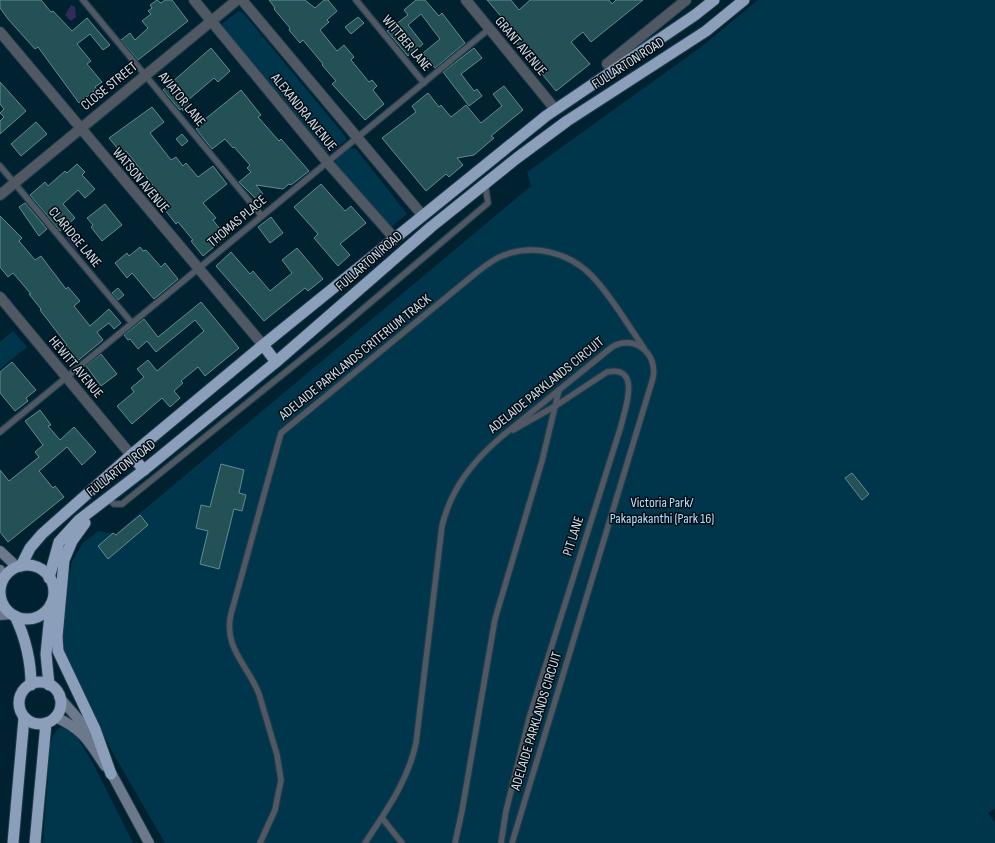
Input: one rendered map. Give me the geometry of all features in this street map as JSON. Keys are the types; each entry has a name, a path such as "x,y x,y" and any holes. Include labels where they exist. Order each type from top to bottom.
{"highway":[{"name":"FULLARTON ROAD","path":"19,567 30,548 37,540 130,455 263,345 556,109 695,15 714,0"},
{"name":"FULLARTON ROAD","path":"49,578 59,542 79,520 144,470 276,362 408,247 485,184 567,121 706,31 744,0"},
{"path":"556,109 567,121"},
{"path":"395,239 408,247"},
{"path":"263,345 276,362"},
{"path":"130,455 144,470"},
{"path":"108,498 81,527 72,541 64,560 57,637 61,660 95,729 111,774"},
{"path":"31,685 31,666 28,650 2,601 1,583 9,572 19,567 37,568 49,578 53,589 46,654 49,685"},
{"path":"9,615 34,618 45,612 52,602"},
{"path":"13,843 24,718 19,706 19,700 25,688 36,683 49,685 55,690 60,697 59,711 51,720 38,724 24,718"},
{"path":"35,843 51,720"}],"main road":[{"path":"0,551 19,567"},
{"path":"60,697 94,737 111,774 149,843"},
{"path":"51,720 70,723 82,733 111,774"}],"street":[{"name":"ALEXANDRA AVENUE","path":"194,0 328,162 395,239"},
{"name":"CLOSE STREET","path":"0,194 237,0"},
{"name":"ALEXANDRA AVENUE","path":"242,0 423,216"},
{"name":"GRANT AVENUE","path":"466,0 556,109"},
{"name":"FULLARTON ROAD","path":"607,64 686,0"},
{"name":"WATSON AVENUE","path":"0,32 79,128 263,345"},
{"name":"HEWITT AVENUE","path":"0,297 130,455"}],"lane":[{"name":"AVIATOR LANE","path":"83,0 146,74 261,215"},
{"name":"WITTBER LANE","path":"356,0 424,83"},
{"name":"THOMAS PLACE","path":"1,429 132,323 261,215 358,138 489,28"},
{"name":"CLARIDGE LANE","path":"0,166 132,323"},
{"path":"108,498 114,504 122,504 350,320 488,203 485,184"},
{"name":"ADELAIDE PARKLANDS CRITERIUM TRACK","path":"260,843 279,798 280,771 259,694 233,647 228,632 231,614 281,433 476,273 496,259 516,252 535,250 553,252 577,264 591,275 647,352"},
{"name":"ADELAIDE PARKLANDS CIRCUIT","path":"365,843 405,779 412,760 416,743 442,526 446,510 464,474 484,452 501,437 617,344 632,344 647,352 654,366 653,378 512,843"},
{"name":"PIT LANE","path":"501,437 557,405 607,372 621,374 629,384 630,392 621,426 530,715 506,811 501,843"},
{"path":"455,843 462,812 495,619 542,460 557,405 559,390"},
{"path":"382,818 402,843"}],"green space":[{"name":"Victoria Park/ Pakapakanthi (Park 16)","path":"758,0 995,0 995,808 988,813 995,822 995,843 165,843 114,755 61,650 64,602 72,561 83,543 98,531 115,534 531,186 527,172 701,47"},
{"path":"239,11 244,14 345,136 346,140 332,152 325,152 223,29 223,23"},
{"path":"350,148 356,149 407,214 391,227 335,164 336,160"},
{"path":"13,331 27,347 0,369 0,342"},
{"path":"63,726 76,735 95,767 133,843 43,843 50,746 54,734"}],"shaded area":[{"path":"71,5 75,7 76,17 71,21 65,15"},
{"path":"72,232 82,245 75,250 66,237"}],"building":[{"path":"0,0 41,0 51,12 53,11 72,31 87,18 110,45 103,50 90,34 77,44 91,61 87,64 102,82 95,87 97,89 79,103 38,47 35,49 8,19 0,8"},
{"path":"157,0 161,3 165,0 172,0 188,21 138,60 121,40 130,33 135,40 148,28 142,21 151,14 148,11 152,8 150,5"},
{"path":"269,0 305,0 315,8 324,0 328,0 337,11 327,20 329,22 320,30 337,51 344,45 354,57 351,60 369,82 372,80 377,86 373,90 384,104 365,120 332,84 336,81 303,40 300,43 289,30 290,28 274,9 275,8"},
{"path":"416,0 425,0 439,16 442,13 465,43 435,68 423,53 440,39 421,14 408,25 423,44 408,56 387,31 408,15 404,10"},
{"path":"487,0 511,0 519,10 530,0 609,0 612,4 616,0 643,0 591,42 583,32 571,42 590,64 556,91 501,24 505,21"},
{"path":"358,17 364,23 351,34 345,27"},
{"path":"211,48 230,71 218,82 214,78 187,101 190,105 183,111 182,108 180,110 163,90"},
{"path":"474,48 482,58 461,74 474,91 477,89 482,96 469,106 443,72"},
{"path":"0,82 26,111 0,134 0,121 4,117 0,113 4,109 0,104"},
{"path":"504,86 523,110 491,136 494,138 474,155 457,158 463,165 449,177 446,174 426,191 382,138 416,112 412,106 428,93 439,107 441,105 451,117 466,105 481,123 502,106 493,94"},
{"path":"241,90 261,115 258,117 279,141 281,139 309,171 291,185 289,184 283,189 256,185 263,194 256,199 239,182 251,172 247,168 250,165 225,139 212,149 196,129 205,122 204,120"},
{"path":"152,107 164,122 150,133 171,160 176,157 183,166 186,163 198,177 213,166 227,184 203,203 216,218 213,220 226,237 203,256 191,241 193,240 178,222 176,224 165,210 169,206 126,151 122,154 109,138"},
{"path":"36,122 47,134 21,156 11,144"},
{"path":"182,134 188,141 182,146 176,139"},
{"path":"77,164 85,172 82,175 95,189 85,198 78,190 63,204 75,218 60,231 30,195 45,182 48,186 65,171 67,173"},
{"path":"321,184 345,211 351,206 366,223 340,244 350,255 338,266 314,238 318,234 294,207"},
{"path":"25,203 47,229 39,236 19,207"},
{"path":"105,204 122,225 102,241 91,227 93,225 87,218"},
{"path":"0,216 22,238 19,241 35,260 41,256 66,289 68,287 80,301 74,306 90,326 109,309 121,323 114,329 109,323 97,332 103,340 75,363 63,348 67,345 29,294 31,294 13,273 8,277 0,267"},
{"path":"271,217 283,233 270,243 258,227"},
{"path":"140,247 143,251 146,250 161,267 165,263 178,279 154,299 132,273 127,278 115,263 127,253 129,256"},
{"path":"297,248 323,279 308,291 305,288 264,321 216,266 231,252 250,274 253,271 270,291 292,273 282,260"},
{"path":"118,288 124,295 118,300 112,293"},
{"path":"201,302 239,348 205,376 198,367 181,381 183,383 174,391 180,398 170,407 162,398 132,424 117,406 134,392 131,388 144,377 137,369 148,360 157,371 204,331 195,320 156,352 147,341 138,349 130,339 128,340 124,335 144,319 158,337"},
{"path":"101,354 117,374 101,386 86,366"},
{"path":"12,362 36,390 26,398 28,401 15,411 0,393 0,372"},
{"path":"40,410 51,425 48,426 60,440 74,427 96,452 82,465 67,447 39,471 53,488 55,486 64,497 8,542 0,532 0,470 9,481 39,457 35,452 43,445 25,421"},
{"path":"221,464 244,470 239,493 246,495 242,511 234,509 219,569 200,564 208,531 196,528 201,505 210,507"},
{"path":"852,473 869,494 862,500 845,478"},
{"path":"140,515 148,525 108,559 98,546 113,533 116,535"}]}
